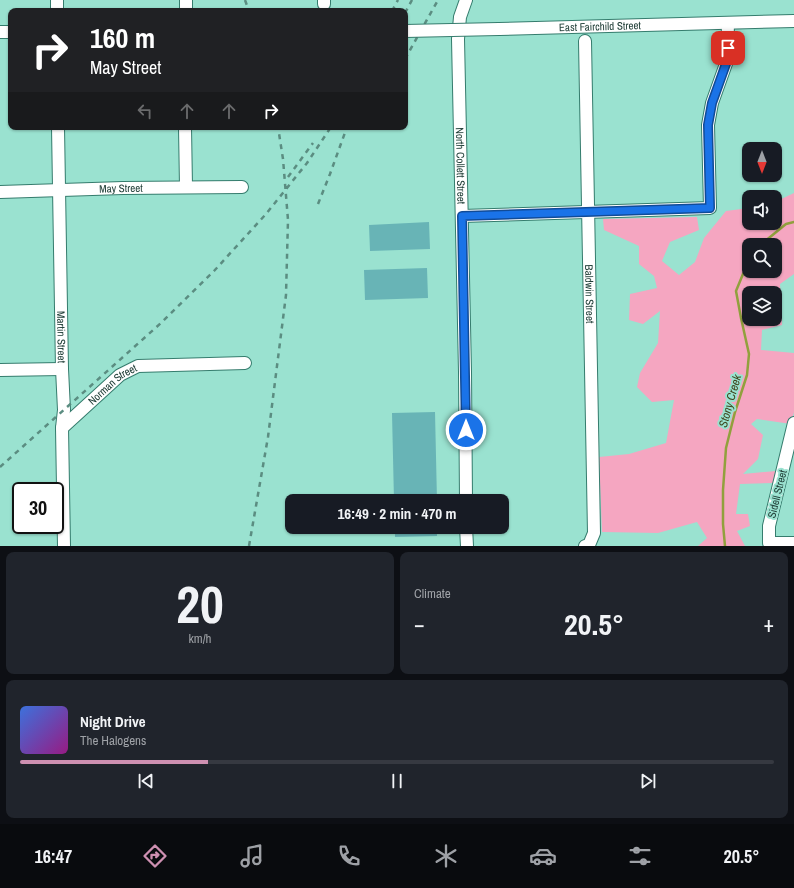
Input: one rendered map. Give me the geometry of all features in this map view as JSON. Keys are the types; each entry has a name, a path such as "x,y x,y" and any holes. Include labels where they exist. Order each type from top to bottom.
{"street":[{"name":"North Collett Street","path":"466,0 460,17 458,39 466,494"},
{"name":"East Fairchild Street","path":"408,30 794,21"},
{"path":"462,216 710,208 708,125 712,103 727,61 728,23"},
{"name":"Baldwin Street","path":"585,41 594,533 587,546"},
{"name":"Martin Street","path":"58,130 58,190 64,410 62,428 64,546"},
{"path":"185,130 186,188"},
{"name":"May Street","path":"0,192 242,187"},
{"name":"Norman Street","path":"62,428 120,375 138,366 245,363"},
{"path":"0,370 62,369"},
{"name":"Sidell Street","path":"794,423 769,526 768,543 794,543"},
{"path":"466,534 466,546"}],"shaded area":[{"path":"794,193 794,274 780,284 780,286 742,286 742,326 778,326 762,330 761,350 794,353 794,412 791,424 757,419 751,424 763,435 758,459 743,474 776,471 774,483 740,484 736,514 748,514 750,526 737,531 745,546 698,546 707,538 697,522 658,533 602,532 599,457 629,454 666,443 674,400 652,402 637,387 640,373 658,343 660,311 643,324 629,320 630,294 657,288 654,276 639,264 639,246 604,230 603,219 697,217 699,230 670,242 662,261 679,275 695,262 704,238 726,211 742,209 742,230 782,230 782,199"}],"building":[{"path":"429,222 430,249 370,251 369,225"},
{"path":"427,268 428,298 365,300 364,270"},
{"path":"435,412 437,494 394,494 392,413"},
{"path":"395,534 437,534 437,536 395,537"}],"waterway":[{"name":"Stony Creek","path":"769,238 786,224 794,222"},
{"name":"Stony Creek","path":"725,546 723,524 723,490 726,448 735,412 747,375 749,354 736,291 742,276"}],"railway":[{"path":"245,0 248,8"},
{"path":"394,8 398,0"},
{"path":"408,8 412,0"},
{"path":"408,54 438,0"},
{"path":"249,546 268,437 286,295 288,220 283,159 278,130"},
{"path":"0,467 161,323 214,271 266,214 307,163 329,130"},
{"path":"318,204 346,130"},
{"path":"288,177 313,143"}],"route":[{"path":"466,430 462,216 710,208 708,125 712,103 727,61 728,48"}]}
